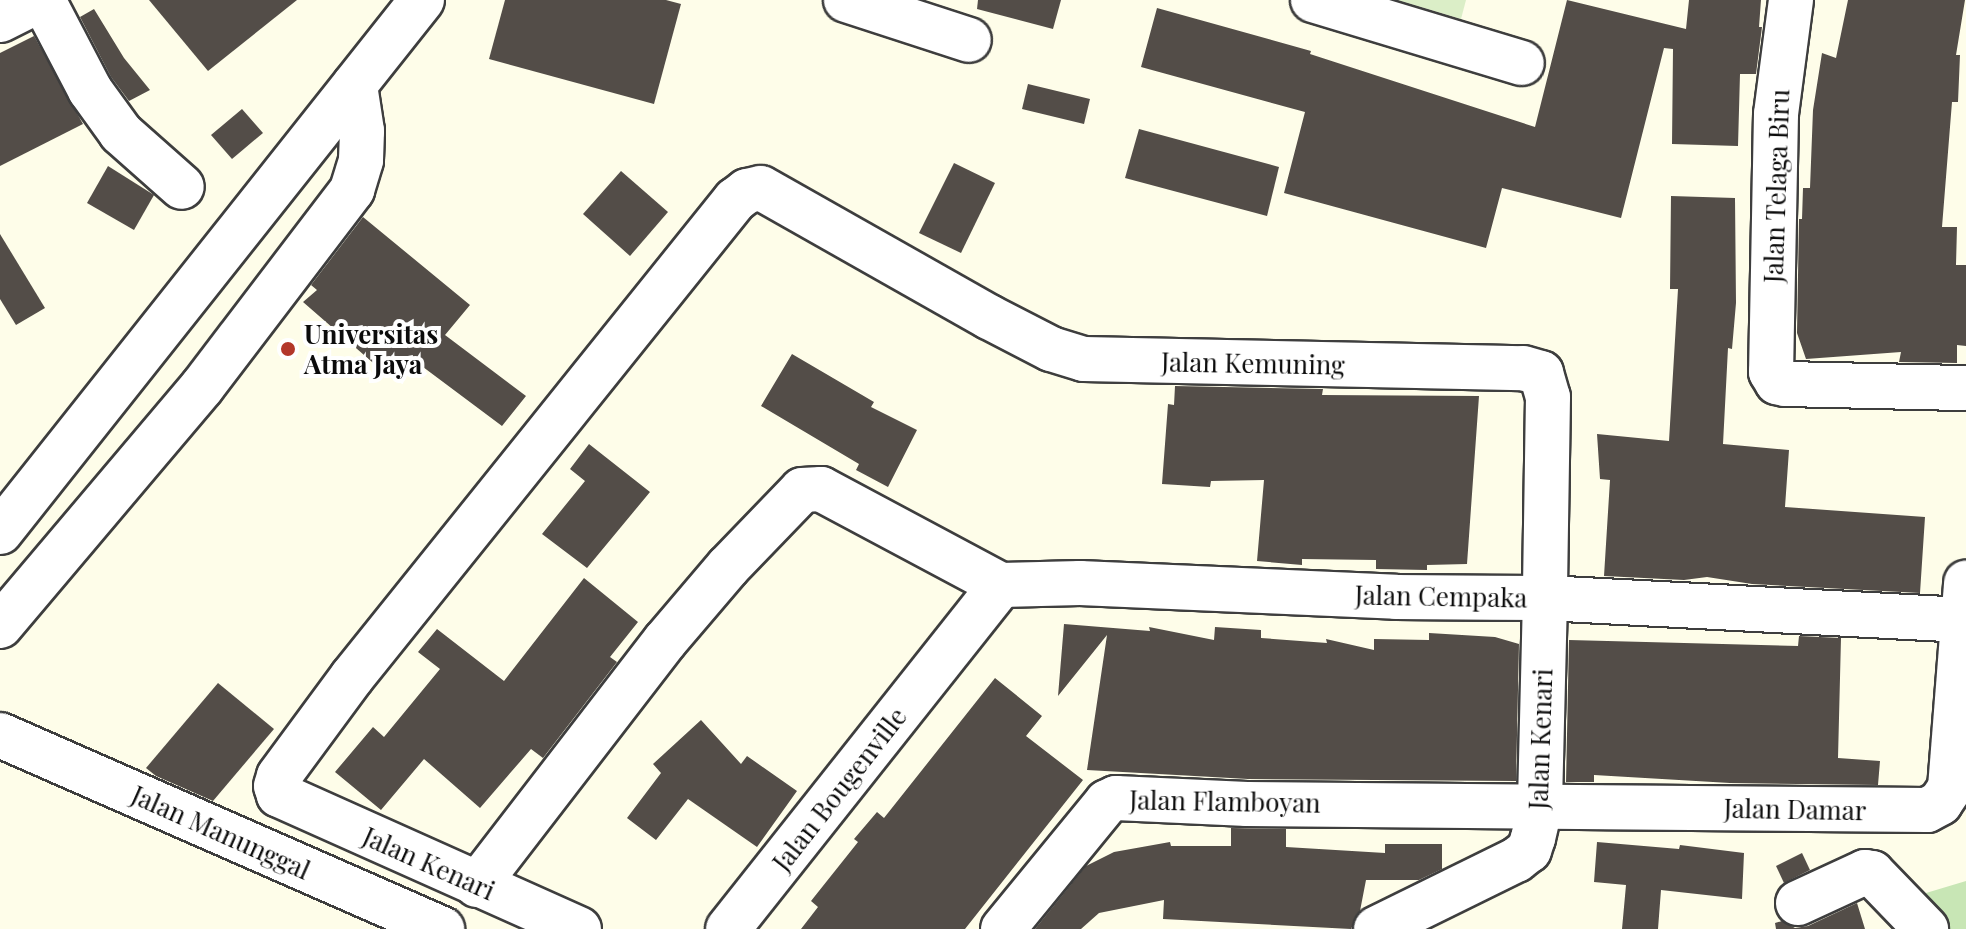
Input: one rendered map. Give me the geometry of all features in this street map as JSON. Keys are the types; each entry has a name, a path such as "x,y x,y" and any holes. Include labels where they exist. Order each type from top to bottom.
{"street":[{"path":"0,20 42,0 90,90 121,133 182,187"},
{"path":"0,532 422,0"},
{"path":"846,0 969,40"},
{"path":"1313,0 1522,63"},
{"name":"Jalan Telaga Biru","path":"1791,0 1776,114 1771,372 1777,382 1785,384 1966,388"},
{"path":"0,626 202,387 352,190 361,160 362,131 355,85"},
{"name":"Jalan Kemuning","path":"279,795 276,786 279,776 352,677 735,200 747,191 761,188 989,317 1051,349 1084,359 1494,367 1541,373 1548,397 1545,598"},
{"path":"477,885 665,641 728,567 802,490 821,489 1001,585"},
{"name":"Jalan Cempaka","path":"1001,585 1080,583 1396,597 1965,607"},
{"name":"Jalan Bougenville","path":"728,929 1001,585"},
{"name":"Jalan Kenari","path":"1376,929 1516,860 1529,850 1540,808 1545,598"},
{"name":"Jalan Damar","path":"1460,803 1540,808 1927,810 1940,803 1950,788 1965,607"},
{"name":"Jalan Manunggal","path":"0,735 419,925"},
{"name":"Jalan Kenari","path":"279,795 579,929"},
{"name":"Jalan Flamboyan","path":"1003,929 1107,802 1116,798 1247,804 1460,803"},
{"path":"1798,903 1865,872 1872,873 1891,889 1926,929"}],"green space":[{"path":"1397,0 1466,0 1461,19"},
{"path":"1966,881 1966,929 1950,929 1916,896"}],"building":[{"path":"149,0 297,0 208,71"},
{"path":"505,0 666,0 681,4 654,104 489,59"},
{"path":"978,0 1061,0 1053,29 977,9"},
{"path":"1567,0 1686,29 1689,0 1761,0 1759,27 1762,27 1756,74 1740,74 1738,146 1672,144 1673,49 1664,48 1621,218 1502,188 1486,248 1284,193 1305,112 1141,67 1157,8 1311,51 1310,54 1535,127"},
{"path":"1848,0 1965,0 1956,55 1960,55 1958,102 1952,102 1942,227 1957,227 1956,265 1966,265 1966,346 1957,345 1957,363 1899,362 1901,352 1806,359 1797,333 1799,219 1802,219 1803,188 1810,188 1813,110 1822,53 1836,58"},
{"path":"94,9 124,58 150,90 129,101 111,77 80,17"},
{"path":"34,36 83,124 0,166 0,53"},
{"path":"1028,84 1090,99 1084,124 1022,109"},
{"path":"242,109 263,133 232,159 211,135"},
{"path":"1139,129 1279,167 1267,216 1125,178"},
{"path":"954,163 995,183 961,253 919,233"},
{"path":"108,166 154,195 134,230 87,203"},
{"path":"621,171 668,212 630,256 583,214"},
{"path":"1671,196 1735,198 1736,303 1732,349 1728,348 1723,444 1789,450 1785,507 1925,517 1920,593 1752,584 1707,577 1684,580 1604,576 1610,480 1600,479 1597,434 1669,441 1678,289 1670,289"},
{"path":"363,217 470,305 445,335 526,396 502,426 419,364 416,368 404,356 387,375 303,302 317,290 311,285"},
{"path":"0,234 45,308 16,325 0,299"},
{"path":"792,354 874,402 871,407 917,430 888,487 856,470 859,464 761,406"},
{"path":"1175,386 1323,389 1322,395 1479,396 1467,564 1427,565 1427,570 1376,569 1376,560 1302,559 1302,565 1257,561 1264,480 1211,481 1210,487 1162,484 1168,404 1174,405"},
{"path":"589,444 650,492 587,568 542,534 585,481 570,469"},
{"path":"584,578 638,622 610,657 617,662 543,758 531,749 480,808 424,759 381,810 335,772 373,727 384,737 440,669 418,652 437,629 504,681"},
{"path":"1064,624 1150,631 1149,627 1214,640 1215,627 1261,630 1261,638 1327,643 1326,639 1374,650 1374,639 1429,640 1429,633 1495,637 1519,644 1516,781 1248,779 1087,770 1107,635 1058,696"},
{"path":"1799,636 1841,638 1838,758 1880,761 1878,785 1730,783 1594,775 1594,782 1566,782 1569,640 1798,646"},
{"path":"995,678 1042,716 1026,736 1083,780 965,929 801,929 818,907 811,901 858,842 854,839 877,812 884,818"},
{"path":"218,683 274,729 213,801 156,776 146,768"},
{"path":"701,720 741,764 747,756 797,791 757,847 688,799 656,840 627,818 661,773 653,764"},
{"path":"1231,828 1286,829 1286,847 1385,853 1385,844 1442,844 1442,869 1419,880 1366,880 1360,911 1351,929 1163,919 1164,900 1099,913 1081,929 1035,929 1086,866 1114,852 1170,842 1171,846 1231,846"},
{"path":"1597,842 1679,849 1680,845 1744,853 1742,899 1661,890 1658,929 1622,929 1626,885 1594,882"},
{"path":"1802,853 1810,870 1784,883 1776,866"},
{"path":"1857,903 1865,929 1776,929 1775,923 1782,921 1795,928 1808,926"}],"place":[{"name":"Universitas Atma Jaya","path":"288,349"}]}
